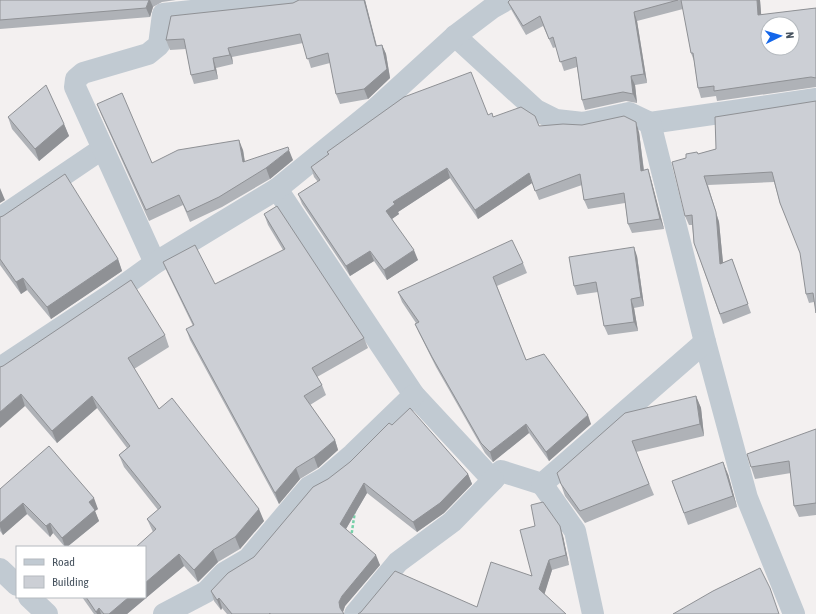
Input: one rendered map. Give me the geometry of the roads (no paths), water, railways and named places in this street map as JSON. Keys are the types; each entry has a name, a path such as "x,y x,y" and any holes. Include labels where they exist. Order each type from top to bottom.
{"street":[{"path":"155,262 102,149 75,87 76,79 83,73 148,54 159,45 164,7 294,0"},
{"path":"0,368 112,294 155,262 277,189 374,110 455,36 495,3"},
{"path":"455,36 536,110 556,120 583,123 629,113 650,123 816,99"},
{"path":"650,123 746,498 794,614"},
{"path":"0,218 102,149"},
{"path":"277,189 414,395 493,480"},
{"path":"542,484 705,342"},
{"path":"164,614 206,592 224,573 248,559 309,487 325,478 414,395"},
{"path":"355,614 398,562 452,522 501,471 542,484 575,531 593,614"},
{"path":"0,569 16,584"},
{"path":"30,598 47,614"}]}
